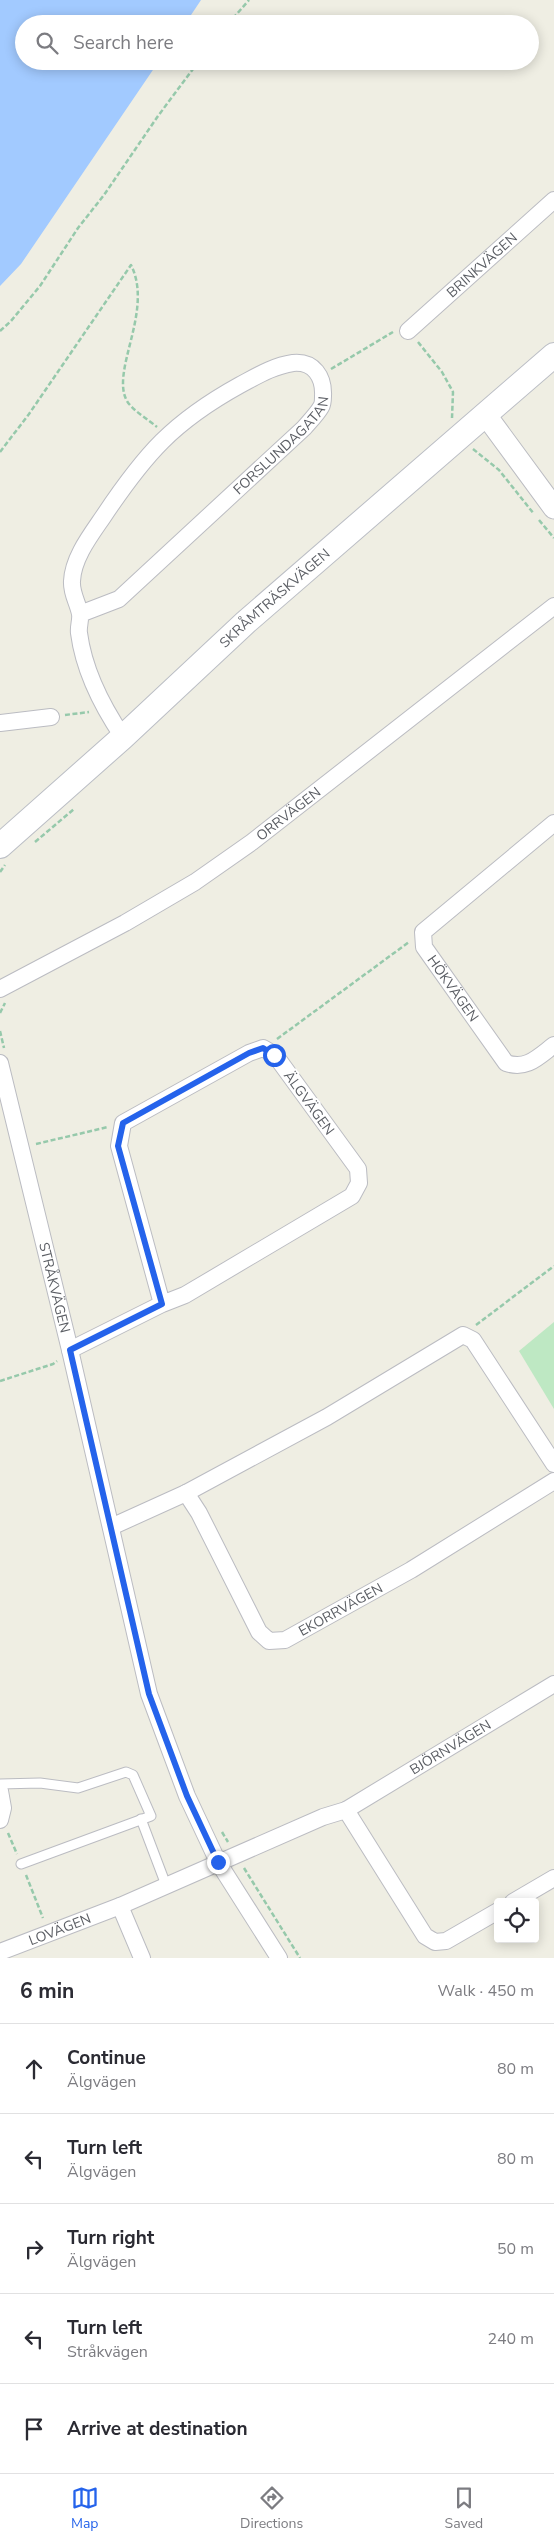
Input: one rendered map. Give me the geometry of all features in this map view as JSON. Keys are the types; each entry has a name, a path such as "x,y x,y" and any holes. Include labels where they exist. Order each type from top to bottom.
{"main road":[{"name":"SKRÅMTRÄSKVÄGEN","path":"0,846 123,737 246,622 554,355"}],"street":[{"name":"BRINKVÄGEN","path":"408,331 554,200"},
{"name":"FORSLUNDAGATAN","path":"80,614 119,599 304,428 322,406 323,387 321,375 313,367 295,363 271,368 210,402 180,423 134,471 86,542 75,565 72,582 75,602 80,614 78,632 93,685 106,712 123,737"},
{"path":"485,414 554,508"},
{"name":"ORRVÄGEN","path":"0,989 125,923 195,882 252,842 554,606"},
{"path":"0,723 51,716"},
{"path":"423,932 554,823"},
{"name":"HÖKVÄGEN","path":"423,932 424,947 506,1063 516,1066 528,1064 554,1044"},
{"path":"162,1304 118,1146 123,1123 249,1053 263,1048"},
{"name":"ÄLGVÄGEN","path":"70,1350 162,1304 186,1295 352,1196 359,1183 358,1170 274,1055 263,1048"},
{"name":"STRÅKVÄGEN","path":"0,1063 70,1350 149,1694 187,1796 218,1862 278,1958"},
{"path":"111,1527 186,1493 327,1416 463,1335 473,1340 554,1464"},
{"name":"EKORRVÄGEN","path":"186,1493 259,1632 269,1642 285,1640 411,1570 554,1481"},
{"name":"BJÖRNVÄGEN","path":"218,1862 323,1817 346,1810 554,1684"},
{"path":"0,1791 2,1808 0,1820"},
{"path":"346,1810 425,1936 436,1942 446,1941 494,1913"},
{"name":"LOVÄGEN","path":"0,1952 120,1906 218,1862"},
{"path":"520,1898 554,1878"},
{"path":"120,1906 142,1958"}],"lane":[{"path":"0,1784 40,1783 78,1788 126,1772 133,1776 151,1816 21,1864"},
{"path":"142,1819 166,1885"}],"path":[{"path":"236,15 249,0"},
{"path":"0,331 11,321 40,286 78,228 104,195 192,70"},
{"path":"0,452 29,414 131,264 136,275 139,303 122,382 128,402 167,436"},
{"path":"321,375 389,333 408,331 442,372 453,392 451,426"},
{"path":"480,456 499,470 554,538"},
{"path":"51,716 89,712"},
{"path":"263,1048 423,932"},
{"path":"20,1148 123,1123"},
{"path":"463,1335 554,1266"},
{"path":"0,1381 54,1364 70,1350"},
{"path":"235,1854 300,1958"}],"green space":[{"path":"554,1322 554,1409 519,1351"}],"water":[{"path":"0,0 201,0 191,15 15,15 15,70 153,70 21,264 0,286"}],"route":[{"path":"218,1862 187,1796 166,1744 149,1694 70,1350 162,1304 118,1146 123,1123 249,1053 263,1048 274,1055"}]}
